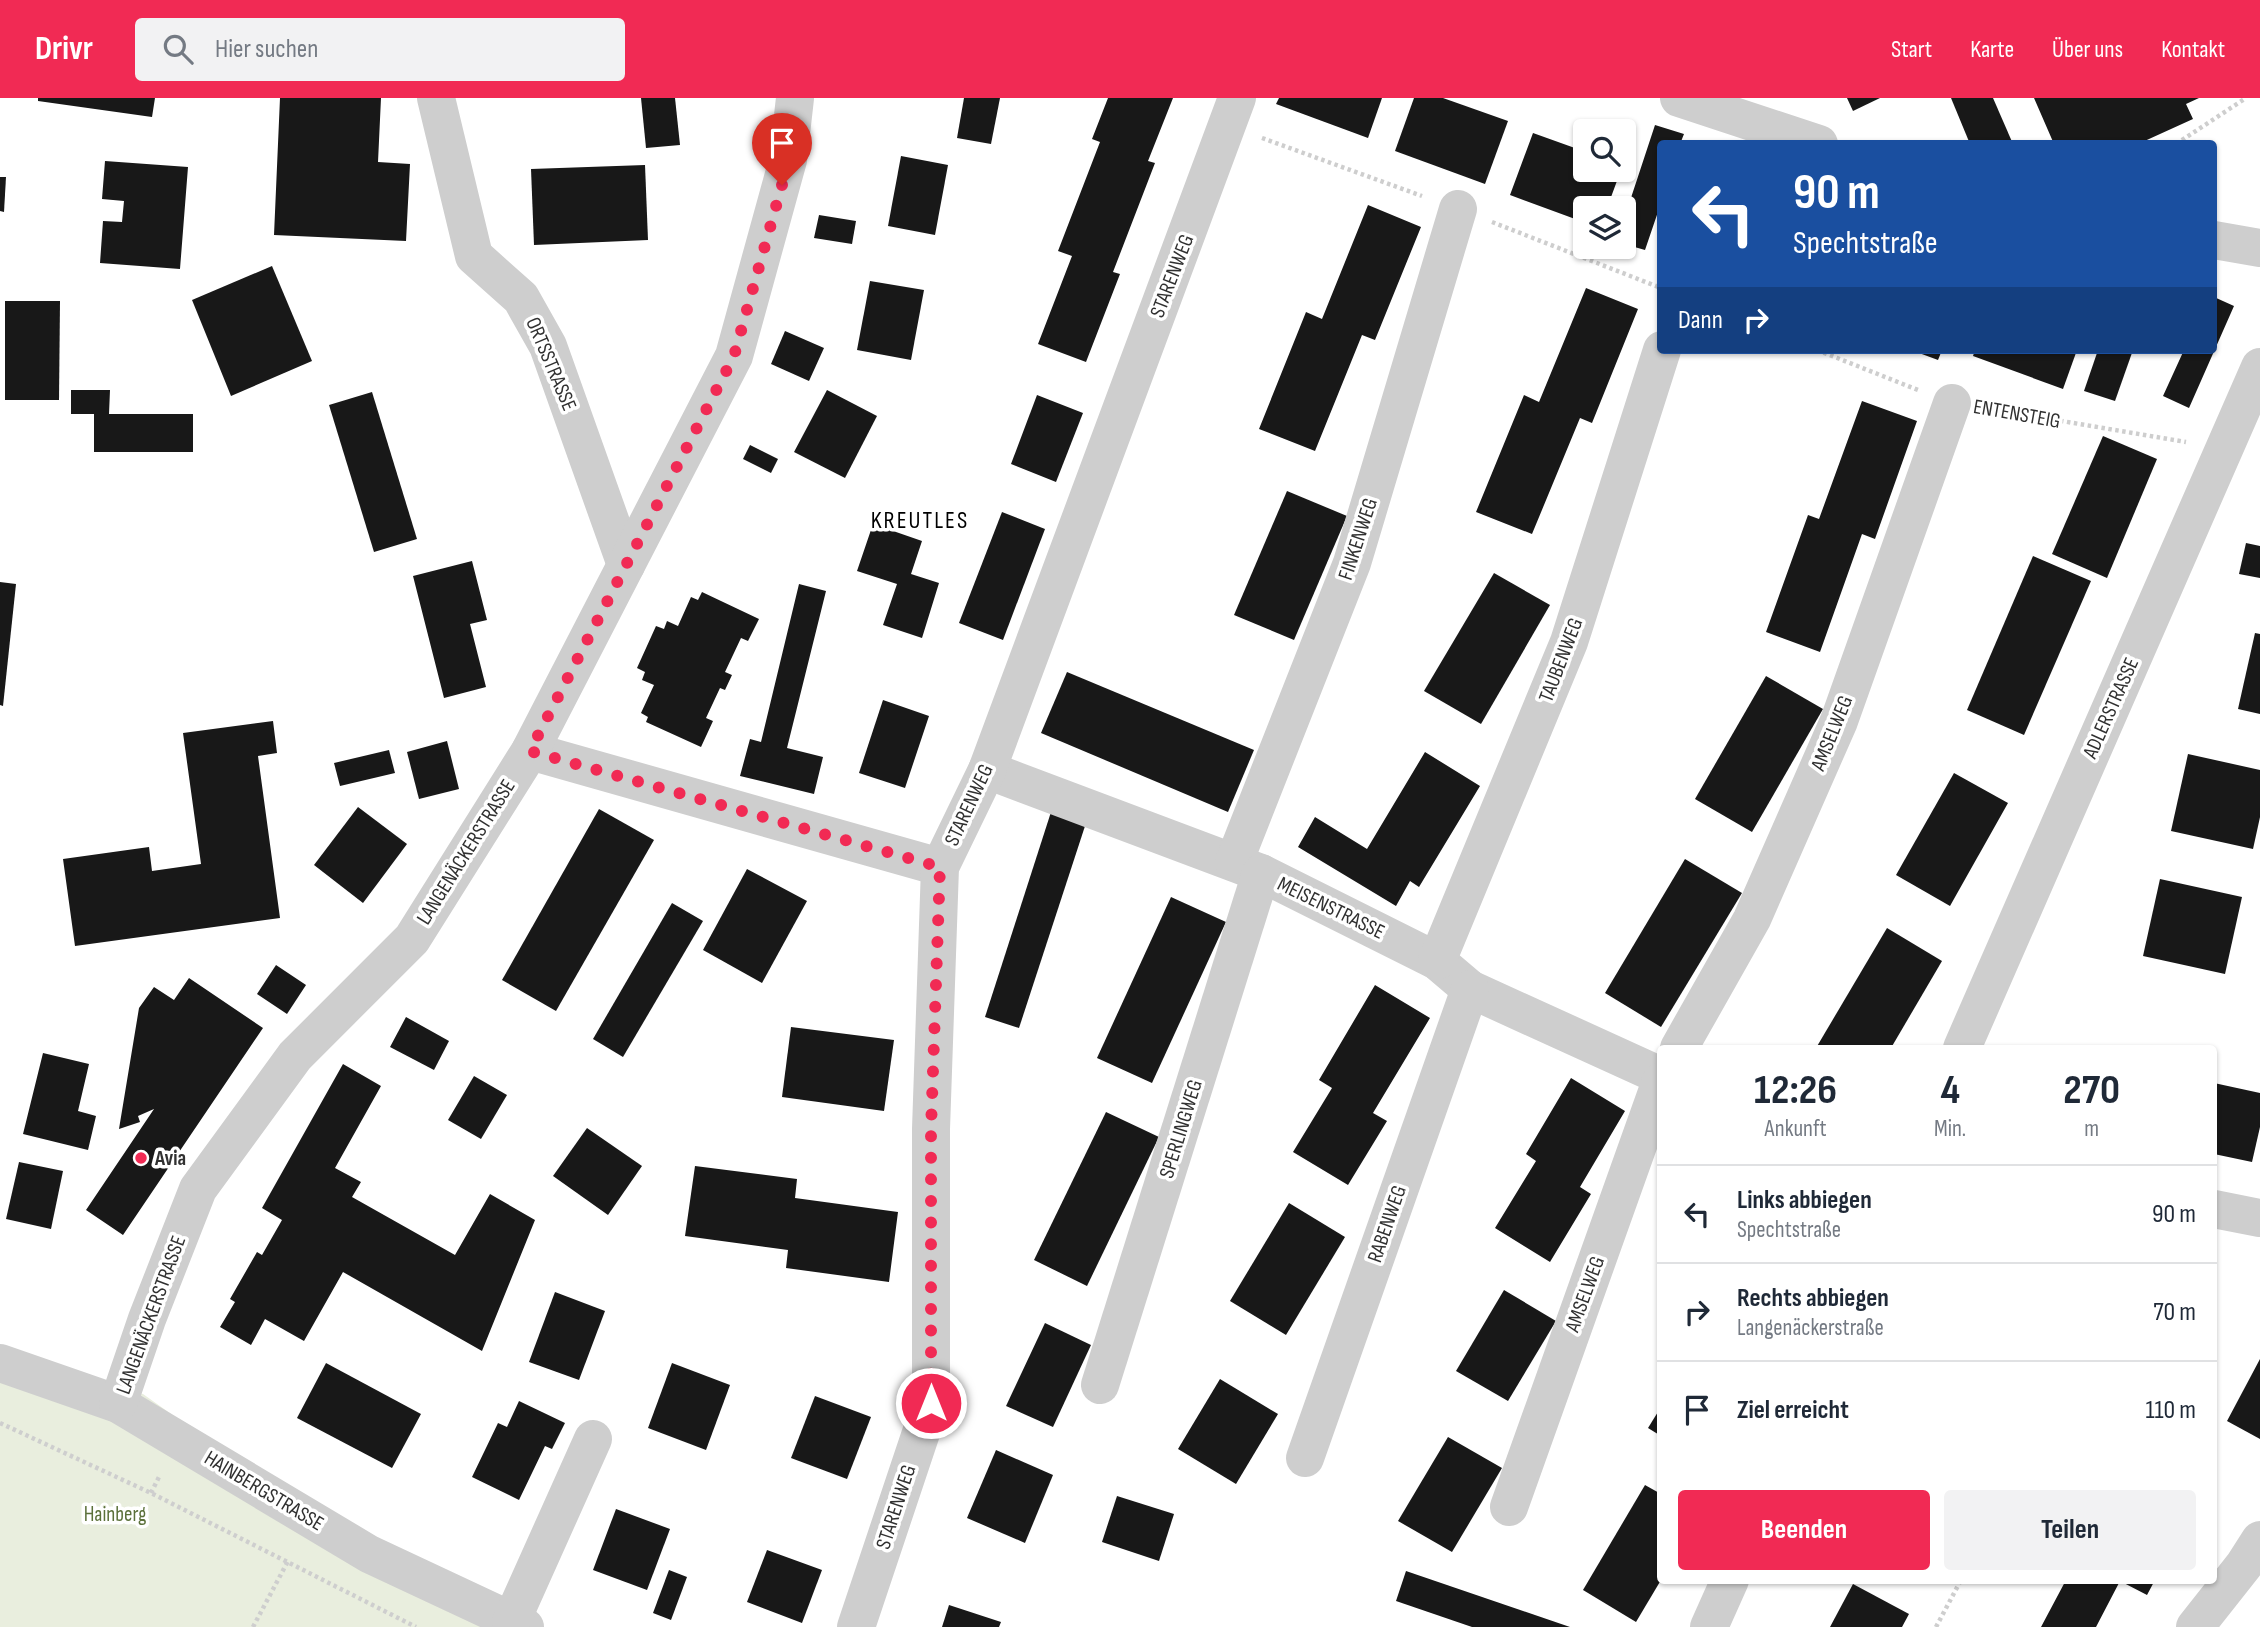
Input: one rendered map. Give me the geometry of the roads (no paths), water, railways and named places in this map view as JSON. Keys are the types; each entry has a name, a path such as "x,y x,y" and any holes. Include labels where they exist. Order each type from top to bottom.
{"street":[{"name":"ORTSSTRASSE","path":"436,98 474,256 521,298 548,346 626,565"},
{"name":"LANGENÄCKERSTRASSE","path":"118,1404 147,1319 198,1189 295,1056 412,939 530,751 734,356 788,160 795,98"},
{"name":"STARENWEG","path":"856,1627 931,1403 931,1129 940,867 987,769 1237,98"},
{"path":"1679,98 1738,131 1794,140"},
{"name":"FINKENWEG","path":"1247,867 1352,563 1458,209"},
{"path":"2217,240 2260,247"},
{"name":"TAUBENWEG","path":"1437,961 1569,642 1661,354"},
{"name":"ADLERSTRASSE","path":"1963,1045 2260,367"},
{"name":"AMSELWEG","path":"1681,1045 1752,919 1839,721 1952,403"},
{"path":"530,751 940,867"},
{"name":"MEISENSTRASSE","path":"987,769 1247,867 1437,961 1470,989 1657,1076"},
{"name":"SPERLINGWEG","path":"1100,1385 1247,867"},
{"name":"RABENWEG","path":"1304,1458 1470,989"},
{"name":"AMSELWEG","path":"1509,1507 1657,1089"},
{"path":"2217,1210 2260,1218"},
{"name":"HAINBERGSTRASSE","path":"0,1363 118,1404 369,1554 518,1624"},
{"path":"518,1624 593,1439"},
{"path":"2195,1627 2244,1565 2260,1540"},
{"path":"1709,1627 1728,1584"}],"place":[{"name":"Avia","path":"141,1158"}],"district":[{"name":"KREUTLES","path":"920,520"}],"park label":[{"name":"Hainberg","path":"115,1514"}]}
